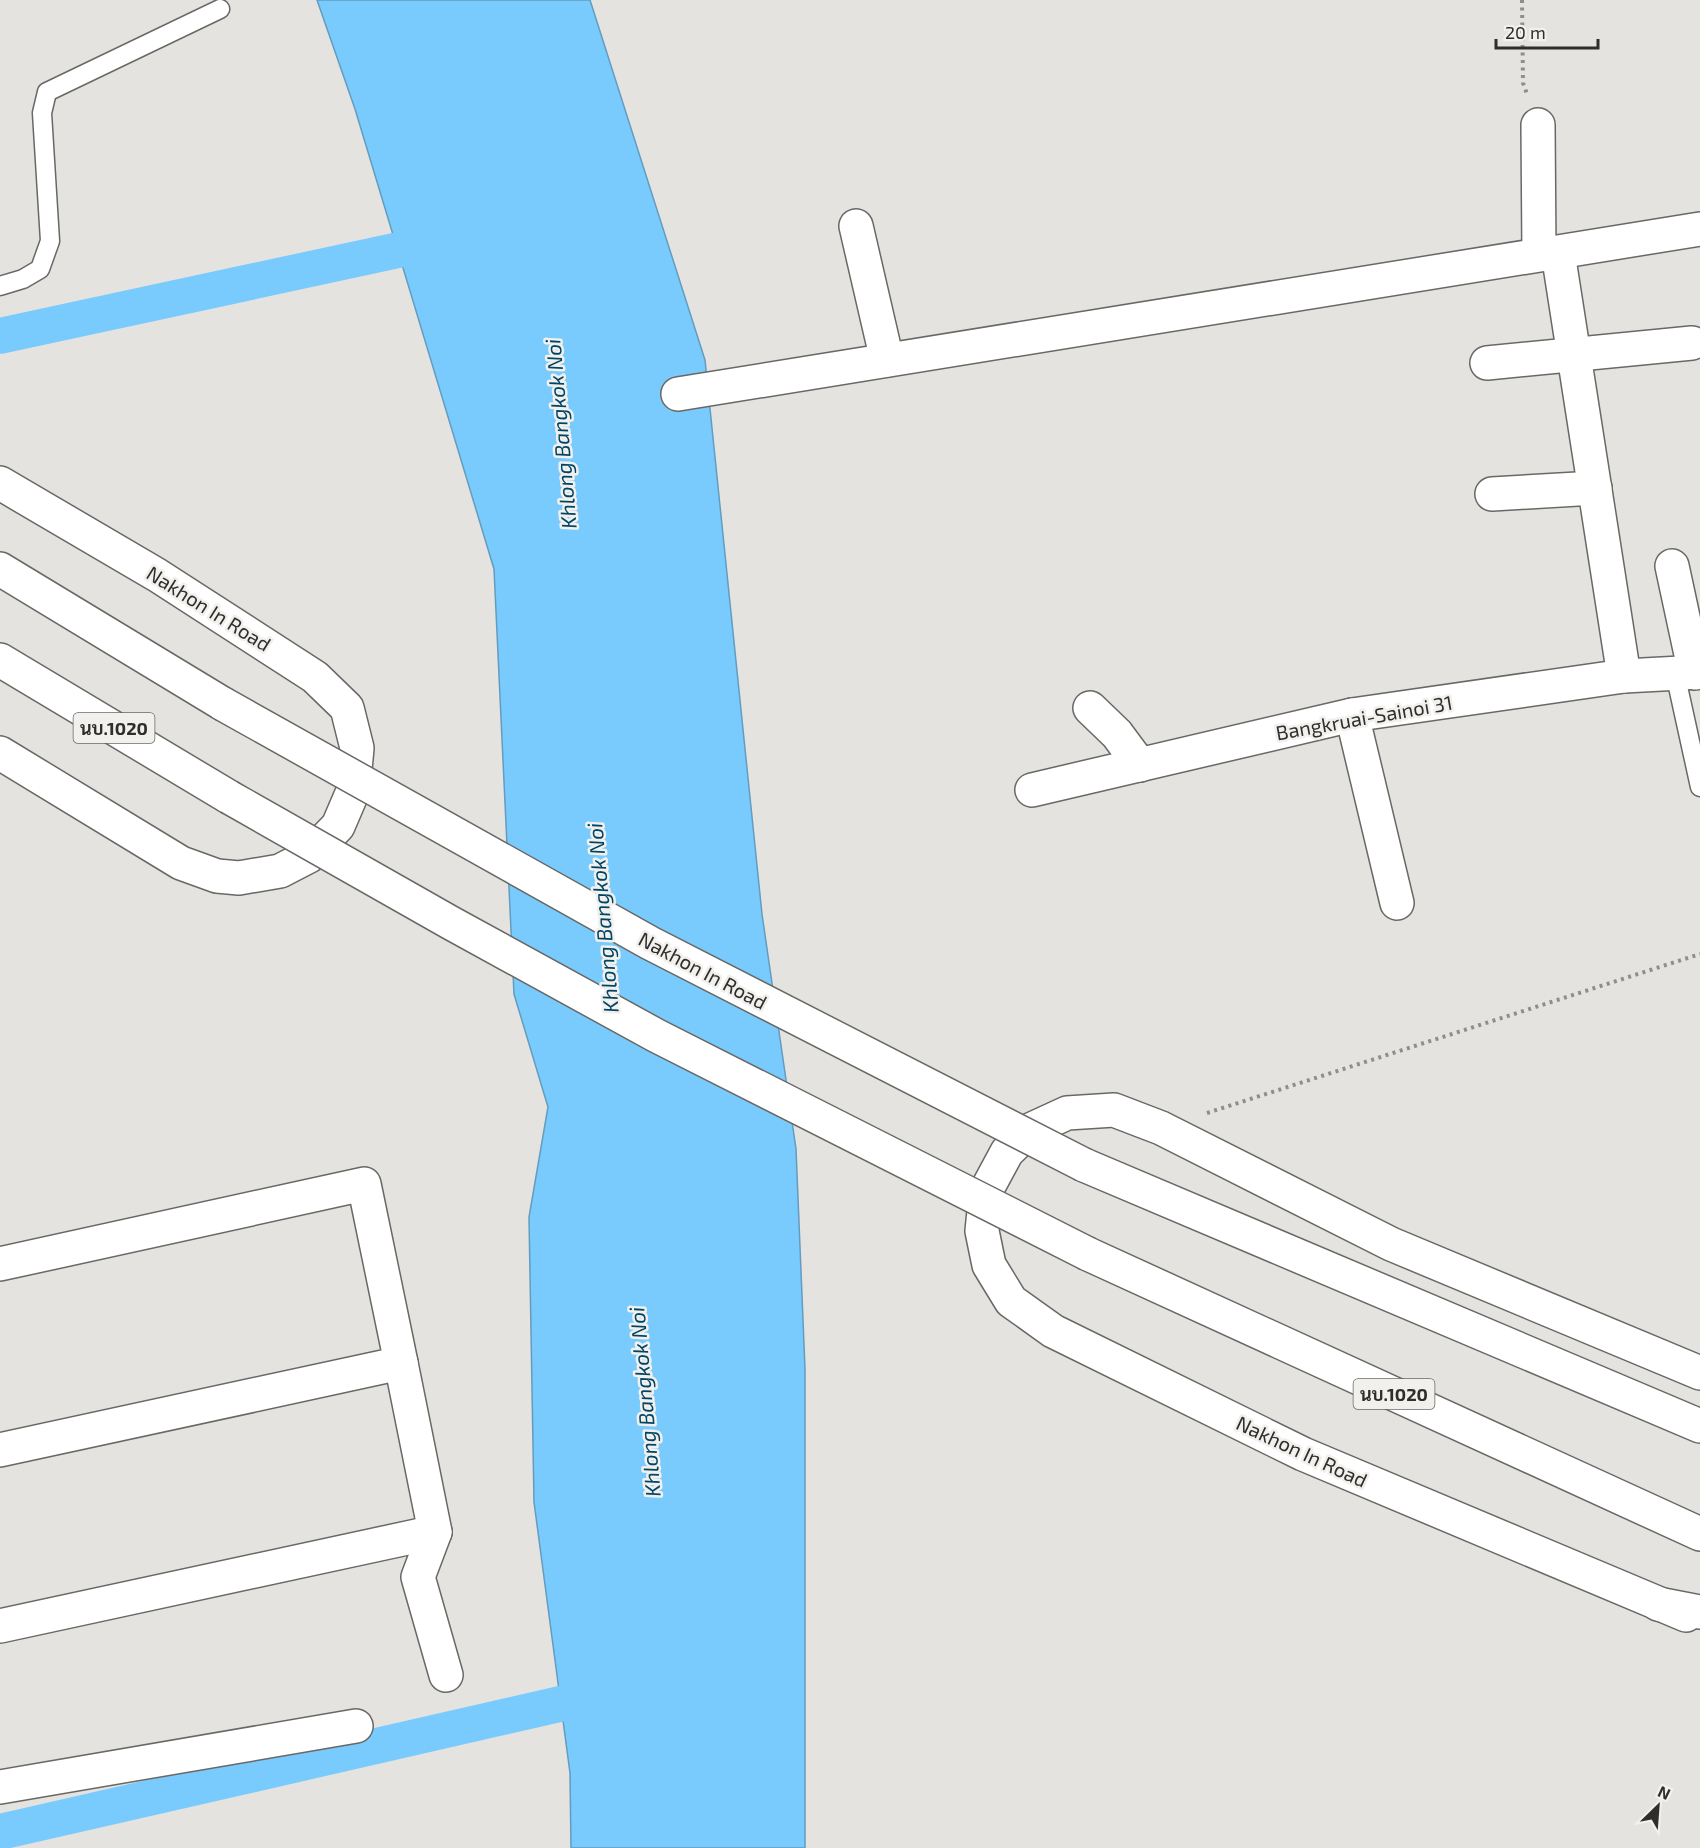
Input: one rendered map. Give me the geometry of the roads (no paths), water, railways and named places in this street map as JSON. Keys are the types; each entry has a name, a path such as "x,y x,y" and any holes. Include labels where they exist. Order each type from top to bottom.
{"main road":[{"path":"1538,125 1548,254 1574,356 1624,676"},
{"path":"856,226 887,360"},
{"path":"678,394 1700,229"},
{"path":"1487,363 1692,343"},
{"name":"Nakhon In Road","path":"0,483 157,575 315,677 347,708 357,748 354,791 338,826 309,856 280,871 239,878 217,876 181,863 0,753"},
{"path":"1492,494 1595,488"},
{"path":"1672,566 1690,673"},
{"name":"Nakhon In Road","path":"0,569 223,704 651,943 1084,1165 1700,1426"},
{"name":"นบ.1020","path":"0,660 229,797 657,1036 1088,1254 1700,1534"},
{"name":"Bangkruai-Sainoi 31","path":"1032,790 1352,715 1624,676 1690,673"},
{"path":"1090,708 1118,734 1140,765"},
{"path":"1352,715 1397,903"},
{"name":"Nakhon In Road","path":"1700,1373 1391,1244 1161,1128 1114,1110 1067,1113 1030,1130 1006,1152 986,1191 982,1231 989,1265 1011,1301 1053,1331 1303,1454 1700,1620"},
{"path":"0,1264 364,1184 435,1532 418,1577 446,1675"},
{"path":"0,1450 401,1363"},
{"path":"0,1626 435,1532"},
{"path":"1658,1604 1700,1612"},
{"path":"0,1787 356,1726"}],"lane":[{"path":"0,286 23,279 40,269 50,241 42,113 46,92 220,9"},
{"path":"1690,673 1700,787"}],"water":[{"name":"Khlong Bangkok Noi","path":"317,0 590,0 705,360 762,914 796,1149 805,1369 805,1848 571,1848 570,1773 534,1502 529,1217 548,1107 514,994 494,569 355,109"}],"waterway":[{"path":"0,336 445,240"},
{"path":"0,1832 608,1693"}]}
